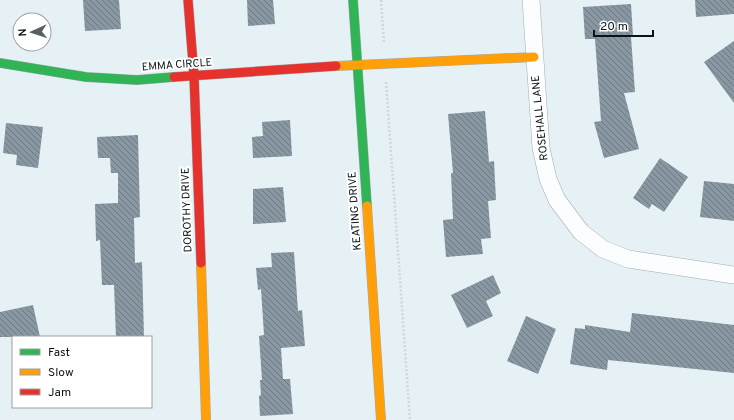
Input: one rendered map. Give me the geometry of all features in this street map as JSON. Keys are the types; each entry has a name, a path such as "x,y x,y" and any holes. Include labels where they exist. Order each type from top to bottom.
{"street":[{"name":"DOROTHY DRIVE","path":"188,0 194,76 206,420"},
{"name":"KEATING DRIVE","path":"353,0 381,420"},
{"name":"ROSEHALL LANE","path":"531,0 541,148 548,179 557,200 580,232 603,249 628,259 734,276"},
{"name":"EMMA CIRCLE","path":"0,63 86,77 165,79 357,66 534,57"}],"path":[{"path":"382,0 384,41"},
{"path":"386,82 410,420"}],"building":[{"path":"83,0 119,0 121,29 85,31"},
{"path":"247,0 273,0 275,24 248,26"},
{"path":"695,0 734,0 734,14 696,17"},
{"path":"631,4 633,36 631,37 635,92 624,93 639,149 604,158 594,122 601,121 595,39 585,39 583,7"},
{"path":"734,41 734,103 704,62"},
{"path":"485,111 489,162 494,161 496,200 488,201 491,238 481,239 483,254 446,257 443,220 453,219 451,173 453,173 448,114"},
{"path":"290,120 292,156 253,158 252,137 263,136 262,122"},
{"path":"6,123 43,127 38,168 16,165 17,155 3,153"},
{"path":"138,135 140,217 134,218 135,263 142,262 144,336 116,336 114,285 102,285 100,240 96,241 95,204 118,203 118,173 111,173 110,158 98,158 97,137"},
{"path":"660,158 688,177 664,212 652,204 649,209 633,198"},
{"path":"704,181 734,184 734,221 700,217"},
{"path":"283,187 286,222 253,224 253,189"},
{"path":"294,252 298,311 302,310 305,346 281,348 283,379 290,379 293,414 260,416 259,396 261,395 260,380 262,380 259,336 264,335 261,289 258,290 256,268 272,267 271,253"},
{"path":"493,275 501,293 486,301 493,316 467,328 451,295"},
{"path":"33,305 40,336 0,337 0,312"},
{"path":"632,313 734,325 734,373 608,360 607,370 570,364 575,328 585,329 585,325 630,332"},
{"path":"526,316 556,329 538,374 507,361"}],"traffic: fast":[{"path":"353,0 367,206"},
{"path":"0,63 86,77 137,80 174,77"}],"traffic: slow":[{"path":"336,66 534,57"},
{"path":"367,206 381,420"},
{"path":"201,263 206,420"}],"traffic: jam":[{"path":"188,0 194,76 201,263"},
{"path":"174,77 336,66"}]}
